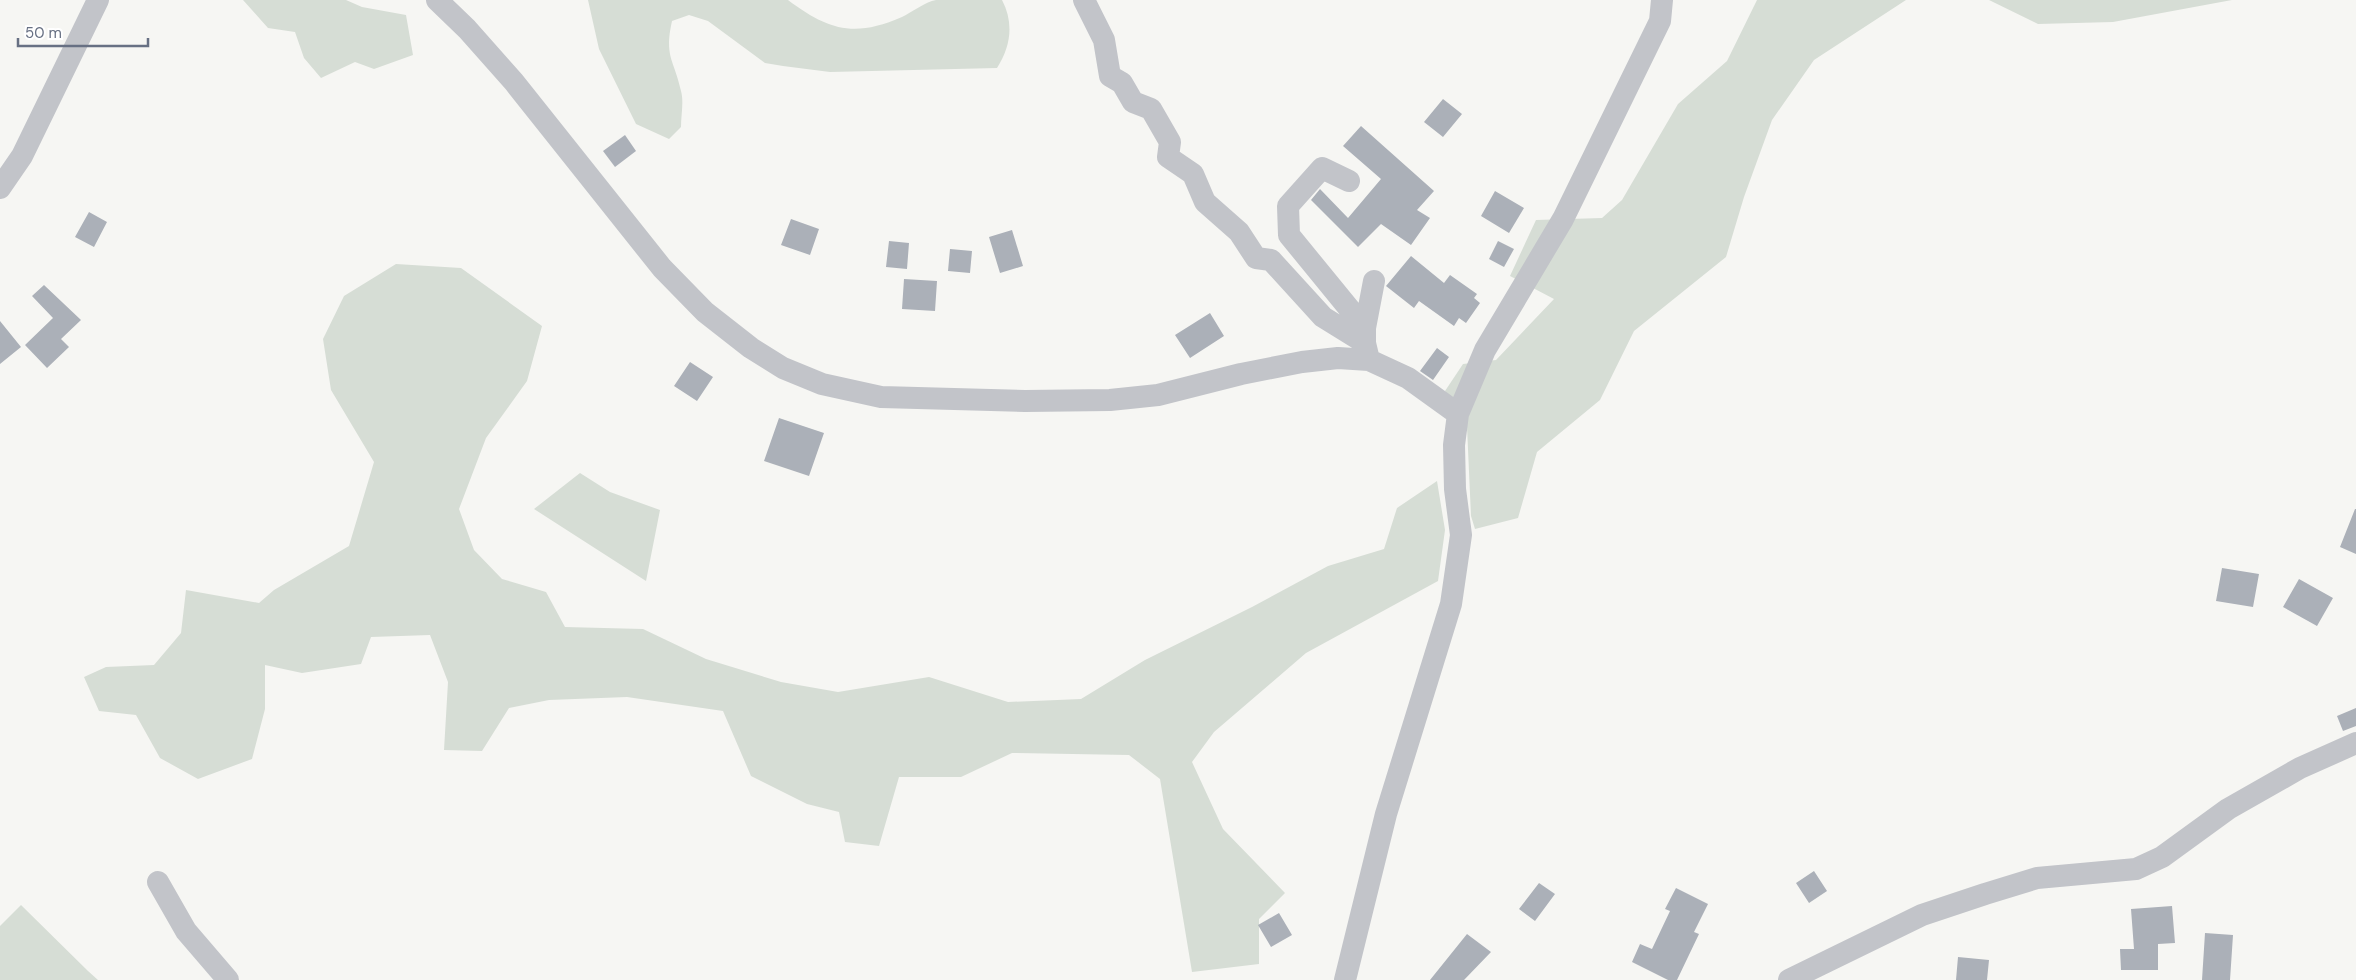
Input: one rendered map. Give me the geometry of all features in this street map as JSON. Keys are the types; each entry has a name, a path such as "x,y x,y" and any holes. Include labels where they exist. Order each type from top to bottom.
{"street":[{"path":"0,188 22,156 98,0"},
{"path":"437,0 514,82 662,268 705,312 751,348 783,368 822,384 881,397 1025,401 1110,400 1158,395 1241,374 1302,362 1338,358 1367,344"},
{"path":"1084,0 1104,40 1110,76 1122,83 1133,102 1151,109 1170,142 1168,157 1193,174 1205,202 1239,232 1256,258 1271,260 1324,317 1367,344 1408,378 1458,414"},
{"path":"1345,980 1386,814 1451,604 1460,534 1454,445 1458,414 1485,350 1563,219 1591,164 1660,21 1662,0"},
{"path":"1349,181 1322,168 1288,206 1289,235 1367,344"},
{"path":"1367,344 1374,281"},
{"path":"1789,980 1922,915 1985,894 2037,878 2136,869 2162,857 2228,809 2300,768 2356,743"},
{"path":"158,882 186,931 228,980"}],"shaded area":[{"path":"243,0 346,0 362,7 406,15 413,55 374,69 355,62 321,78 304,58 295,32 268,28"},
{"path":"588,0 788,0 802,10 829,24 855,29 885,24 936,0 1002,0 1008,17 1009,34 1002,60 997,68 830,72 765,63 708,21 689,15 672,21 670,33 669,51 682,95 682,104 681,127 669,139 636,124 599,49"},
{"path":"1757,0 1906,0 1814,60 1772,120 1744,197 1726,257 1634,331 1600,400 1537,452 1518,518 1475,529 1471,516 1467,427 1445,391 1463,364 1496,360 1554,299 1510,276 1536,220 1602,218 1622,200 1678,104 1727,61"},
{"path":"1989,0 2232,0 2113,22 2038,24"},
{"path":"396,264 461,268 542,326 527,381 486,438 459,509 474,550 502,579 546,592 565,627 643,629 706,659 781,682 838,692 929,677 1008,702 1081,699 1145,660 1252,607 1328,566 1384,549 1397,508 1437,481 1445,530 1438,581 1306,653 1214,732 1192,762 1223,829 1285,893 1259,919 1259,964 1192,972 1160,779 1129,755 1012,753 961,777 899,777 879,846 845,842 839,812 807,804 751,776 723,711 627,697 549,700 509,708 482,751 444,750 448,682 430,635 371,637 361,664 302,673 265,665 265,709 252,759 198,779 160,758 136,715 99,711 84,677 106,667 154,665 181,633 186,590 259,603 274,590 349,546 374,462 331,390 323,339 344,296"},
{"path":"580,473 610,492 660,510 646,581 534,509"},
{"path":"21,905 98,980 0,980 0,926"}],"building":[{"path":"1443,99 1462,114 1443,137 1424,122"},
{"path":"1361,126 1434,191 1417,210 1430,218 1411,245 1381,224 1358,247 1311,200 1320,189 1348,218 1381,179 1343,146"},
{"path":"625,135 636,151 615,167 603,151"},
{"path":"1495,191 1524,208 1509,233 1481,216"},
{"path":"89,212 107,222 94,247 75,237"},
{"path":"791,219 819,229 810,255 781,245"},
{"path":"1012,230 1023,266 1000,273 989,237"},
{"path":"889,241 909,243 907,269 886,267"},
{"path":"1498,241 1514,249 1504,267 1489,259"},
{"path":"950,249 972,251 970,273 948,271"},
{"path":"1411,256 1444,283 1450,275 1477,294 1474,298 1480,303 1466,323 1459,318 1454,326 1419,301 1414,308 1386,286"},
{"path":"904,279 937,281 935,311 902,309"},
{"path":"44,285 81,320 61,339 69,347 47,368 25,345 53,318 32,296"},
{"path":"1210,313 1224,336 1190,358 1175,335"},
{"path":"0,321 21,347 0,364"},
{"path":"1437,348 1449,357 1433,380 1420,371"},
{"path":"690,362 713,377 697,401 674,386"},
{"path":"779,418 824,433 809,476 764,461"},
{"path":"2356,509 2356,554 2340,547"},
{"path":"2222,568 2259,574 2253,607 2216,601"},
{"path":"2299,579 2333,598 2317,626 2283,607"},
{"path":"2356,708 2356,726 2343,731 2337,716"},
{"path":"1814,871 1827,891 1809,903 1796,883"},
{"path":"1539,883 1555,894 1535,921 1519,909"},
{"path":"1676,888 1708,904 1694,932 1699,934 1677,980 1668,980 1632,962 1640,944 1652,949 1670,911 1665,909"},
{"path":"2172,906 2175,943 2158,944 2158,970 2121,970 2120,949 2134,949 2131,909"},
{"path":"1279,913 1292,935 1271,947 1258,925"},
{"path":"2205,933 2233,935 2230,980 2202,980"},
{"path":"1467,934 1491,952 1464,980 1430,980"},
{"path":"1958,957 1989,960 1987,980 1956,980"}]}
